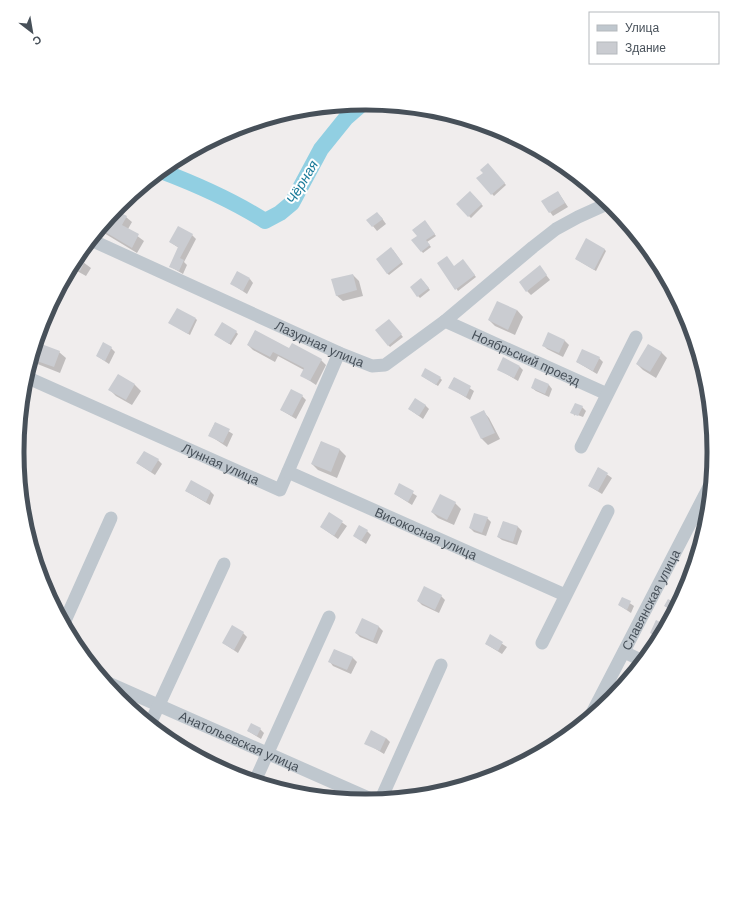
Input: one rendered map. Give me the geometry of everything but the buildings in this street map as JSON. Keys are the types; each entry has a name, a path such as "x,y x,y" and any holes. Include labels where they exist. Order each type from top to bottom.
{"street":[{"name":"Лазурная улица","path":"96,242 339,353 372,366 385,366 445,321 556,229 578,216 602,206"},
{"name":"Ноябрьский проезд","path":"445,321 607,394"},
{"path":"581,447 636,337"},
{"name":"Лунная улица","path":"32,380 280,490 339,353"},
{"name":"Високосная улица","path":"288,472 565,595"},
{"name":"Славянская улица","path":"598,702 704,497"},
{"path":"542,643 608,511"},
{"path":"67,617 111,518"},
{"path":"152,719 224,564"},
{"path":"258,776 329,617"},
{"path":"624,652 637,658"},
{"path":"384,793 441,665"},
{"name":"Анатольевская улица","path":"119,688 359,794"}],"waterway":[{"name":"Чёрная","path":"168,174 214,193 265,221 280,213 292,203 321,149 346,118 355,110"}]}
